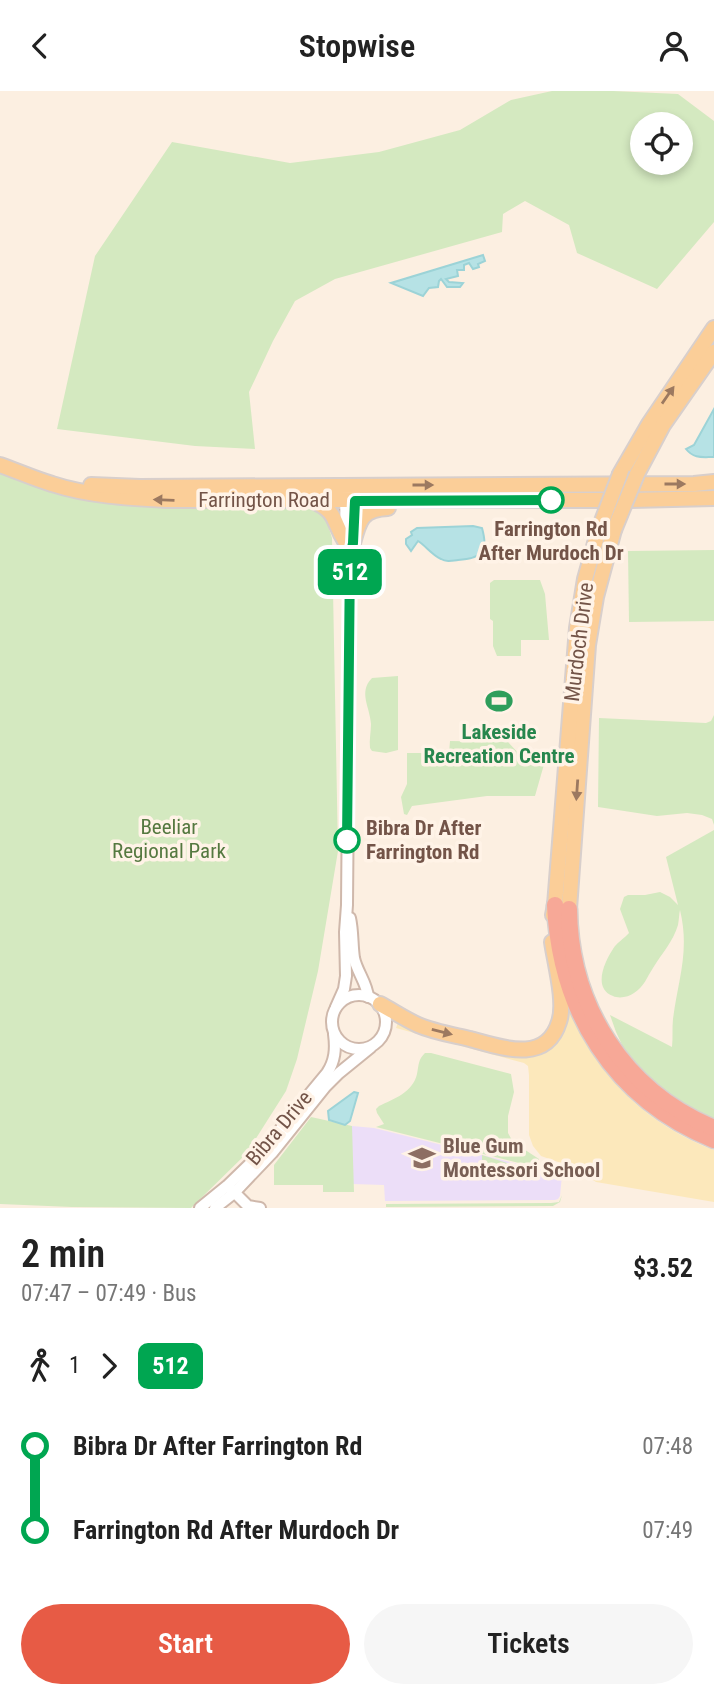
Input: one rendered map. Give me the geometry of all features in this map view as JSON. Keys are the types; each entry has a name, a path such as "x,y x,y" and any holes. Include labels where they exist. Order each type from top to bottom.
{"highway":[{"path":"562,907 576,971 591,1011 606,1038 632,1071 655,1093 681,1111 714,1128"},
{"path":"562,907 559,942 568,985 580,1016 596,1045 624,1079 648,1101 675,1121 714,1140"}],"main road":[{"name":"Murdoch Drive","path":"607,529 620,474 649,424 714,328"},
{"name":"Murdoch Drive","path":"374,1000 428,1028 515,1050 540,1046 558,1028 562,1011 551,929 562,907 577,628 585,579 607,529 663,425 714,352"},
{"name":"Farrington Road","path":"0,465 52,484 115,497 167,500 714,498"},
{"name":"Farrington Road","path":"27,474 96,485 154,487 714,482"},
{"path":"495,485 491,489 492,492 541,494 552,500"},
{"path":"349,547 363,516 371,510 462,500"},
{"path":"313,501 331,511 338,530 349,547"}],"street":[{"path":"347,905 358,972 386,1017 385,1031 377,1043 371,1047 357,1049 344,1045 334,1034 332,1020 344,989 346,975 350,485"},
{"path":"336,1007 354,996 374,1000"},
{"name":"Bibra Drive","path":"215,1208 327,1073 335,1054 334,1034"},
{"name":"Bibra Drive","path":"200,1208 234,1186 279,1145 318,1095 371,1047"},
{"path":"234,1186 253,1200 257,1207"}],"shaded area":[{"name":"Blue Gum Montessori School","path":"352,1126 374,1128 562,1175 560,1196 555,1200 385,1201 384,1185 352,1184"}],"green space":[{"path":"552,91 678,94 714,121 714,222 657,289 577,253 569,225 525,201 503,214 502,232 335,279 295,301 249,392 255,449 195,446 57,429 95,256 172,142 290,163 379,152 460,130 511,100"},
{"name":"Beeliar Regional Park","path":"0,471 38,486 127,505 323,509 332,538 338,851 318,971 297,1059 286,1091 246,1154 191,1208 0,1204"},
{"path":"714,550 714,621 629,622 628,551"},
{"path":"494,580 540,580 545,594 549,640 521,640 521,656 497,656 493,646 493,621 490,619 490,583"},
{"path":"398,676 398,750 386,753 372,751 371,724 365,694 368,683 372,678"},
{"path":"714,715 714,825 712,819 702,815 687,813 657,816 598,807 599,718 706,723 711,721"},
{"path":"450,741 508,742 520,755 545,761 535,796 487,796 412,806 407,815 404,814 401,797 407,784 407,753 449,753"},
{"path":"714,830 714,1122 691,1111 632,1066 610,1015 672,1047 684,939 680,910 673,937 637,991 627,996 615,997 603,987 602,974 616,944 629,933 620,909 624,897 660,892 678,905 666,857"},
{"path":"425,1053 511,1074 514,1092 508,1116 508,1133 513,1142 539,1159 539,1168 376,1127 384,1124 376,1109 411,1086"},
{"path":"311,1117 352,1126 354,1192 323,1192 323,1185 274,1185 274,1165"},
{"path":"482,1155 507,1163 507,1178 482,1175"},
{"path":"562,1195 560,1202 553,1206 386,1207 386,1204 551,1203 559,1202"}],"sand":[{"path":"567,1005 592,1053 625,1094 666,1126 714,1150 714,1202 596,1182 575,1168 541,1156 529,1135 528,1066 396,1028 399,1020 539,1049"}],"water":[{"path":"483,255 485,261 478,264 479,267 473,269 469,263 464,265 464,270 457,270 458,276 446,279 449,282 463,283 460,287 447,287 441,279 438,287 429,288 423,296 391,283"},
{"path":"714,409 714,457 695,456 686,449 694,445"},
{"path":"417,528 482,528 485,543 482,553 473,558 445,561 418,541 411,551 406,544 406,539"},
{"path":"354,1092 358,1093 350,1121 345,1125 329,1120 328,1111"}],"bus line":[{"name":"512","path":"347,840 350,558 355,501 551,500"}],"place":[{"name":"Farrington Rd After Murdoch Dr","path":"551,500"},
{"name":"Lakeside Recreation Centre","path":"499,701"},
{"name":"Bibra Dr After Farrington Rd","path":"347,840"},
{"name":"Blue Gum Montessori School","path":"422,1158"}]}
